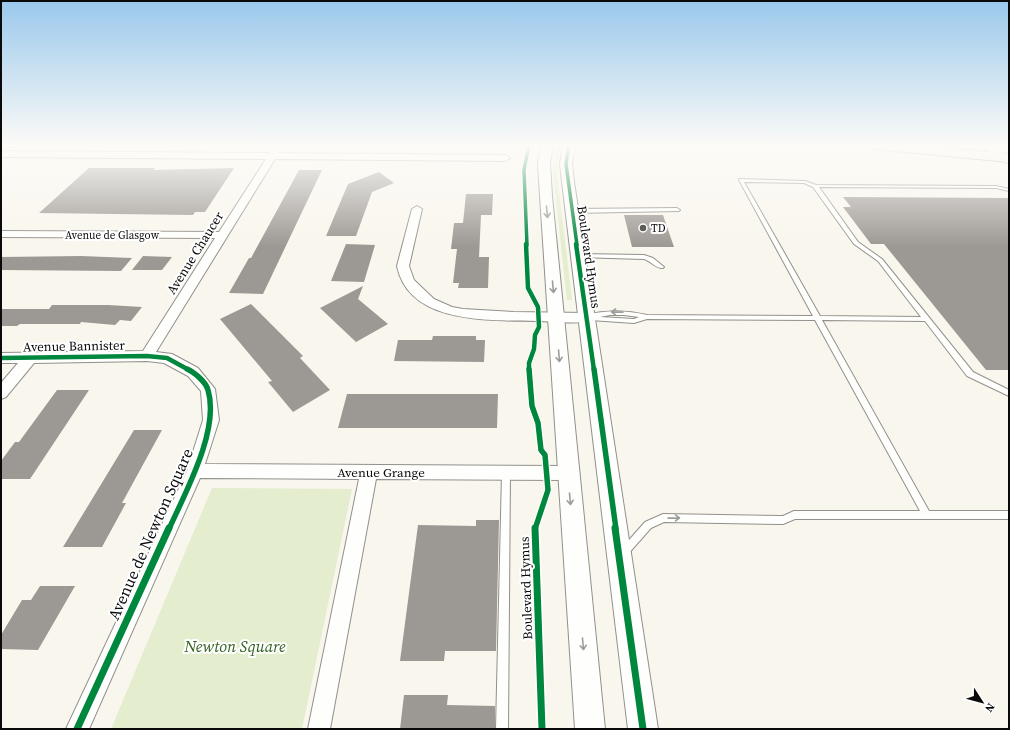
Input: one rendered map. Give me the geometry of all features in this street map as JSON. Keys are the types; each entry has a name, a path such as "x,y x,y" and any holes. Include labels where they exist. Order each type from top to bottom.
{"street":[{"name":"Avenue Chaucer","path":"147,356 257,179"},
{"path":"545,179 590,729"},
{"name":"Boulevard Hymus","path":"567,179 643,729"},
{"path":"417,209 403,265 406,280 417,292 437,305 454,312 527,317 587,317"},
{"name":"Avenue de Glasgow","path":"1,234 222,235"},
{"name":"Avenue Bannister","path":"1,358 29,359 147,356"},
{"name":"Avenue de Newton Square","path":"77,729 195,471 211,420 208,388 193,372 167,358 147,356"},
{"path":"1,393 29,359"},
{"name":"Avenue Grange","path":"195,471 568,473"},
{"path":"319,729 369,472"}],"lane":[{"path":"926,514 741,180 805,182 815,186 996,187 1009,190"},
{"path":"815,186 856,243 880,260 970,374 1009,393"},
{"path":"572,211 677,210"},
{"path":"578,256 644,257 651,259 661,267"},
{"path":"587,317 611,321 634,321 647,317 926,319"},
{"path":"502,729 506,473"},
{"path":"619,557 648,525 663,518 783,520 794,515 1009,515"}],"green space":[{"path":"554,179 558,179 572,300 567,300"},
{"name":"Newton Square","path":"212,488 352,489 302,729 111,729"}],"building":[{"path":"77,179 227,179 205,212 195,212 193,215 39,213"},
{"path":"294,179 318,179 263,294 229,293 249,258 251,258"},
{"path":"361,179 389,179 394,183 372,192 356,236 326,236 348,184"},
{"path":"466,194 493,194 492,215 481,215 479,257 489,257 488,288 458,288 459,283 453,283 457,249 451,249 454,223 463,223"},
{"path":"843,197 1009,198 1009,370 986,370 884,244 871,244 843,207 851,207"},
{"path":"624,215 663,215 674,247 632,247"},
{"path":"346,244 375,245 364,282 331,281"},
{"path":"81,256 132,258 121,271 1,270 1,257"},
{"path":"143,256 172,257 162,270 132,270"},
{"path":"363,286 358,299 388,324 356,342 320,308"},
{"path":"251,304 303,356 300,358 330,390 293,412 268,382 272,381 220,319"},
{"path":"52,305 108,305 142,307 131,321 120,320 115,325 81,322 80,324 20,324 17,326 1,326 1,309 49,309"},
{"path":"433,336 476,336 476,340 485,340 484,362 394,361 398,340 432,340"},
{"path":"57,390 89,390 30,479 1,479 1,461 15,442 19,442"},
{"path":"347,394 498,394 497,428 338,428"},
{"path":"134,430 162,430 122,503 126,503 102,547 63,547"},
{"path":"476,520 499,520 496,651 445,651 444,661 400,661 418,525 476,526"},
{"path":"40,586 75,586 38,650 1,649 1,635 22,600 31,600"},
{"path":"404,695 448,695 447,705 495,706 495,729 400,729"}],"cycle path":[{"path":"524,179 528,288 538,307 539,327 535,335 534,349 529,363 532,406 538,423 541,450 545,455 548,490 535,529 542,729"},
{"path":"568,179 643,729"},
{"path":"1,358 147,356 167,358 193,372 208,389 211,420 195,471 77,729"}],"place":[{"name":"TD","path":"643,228"}]}
